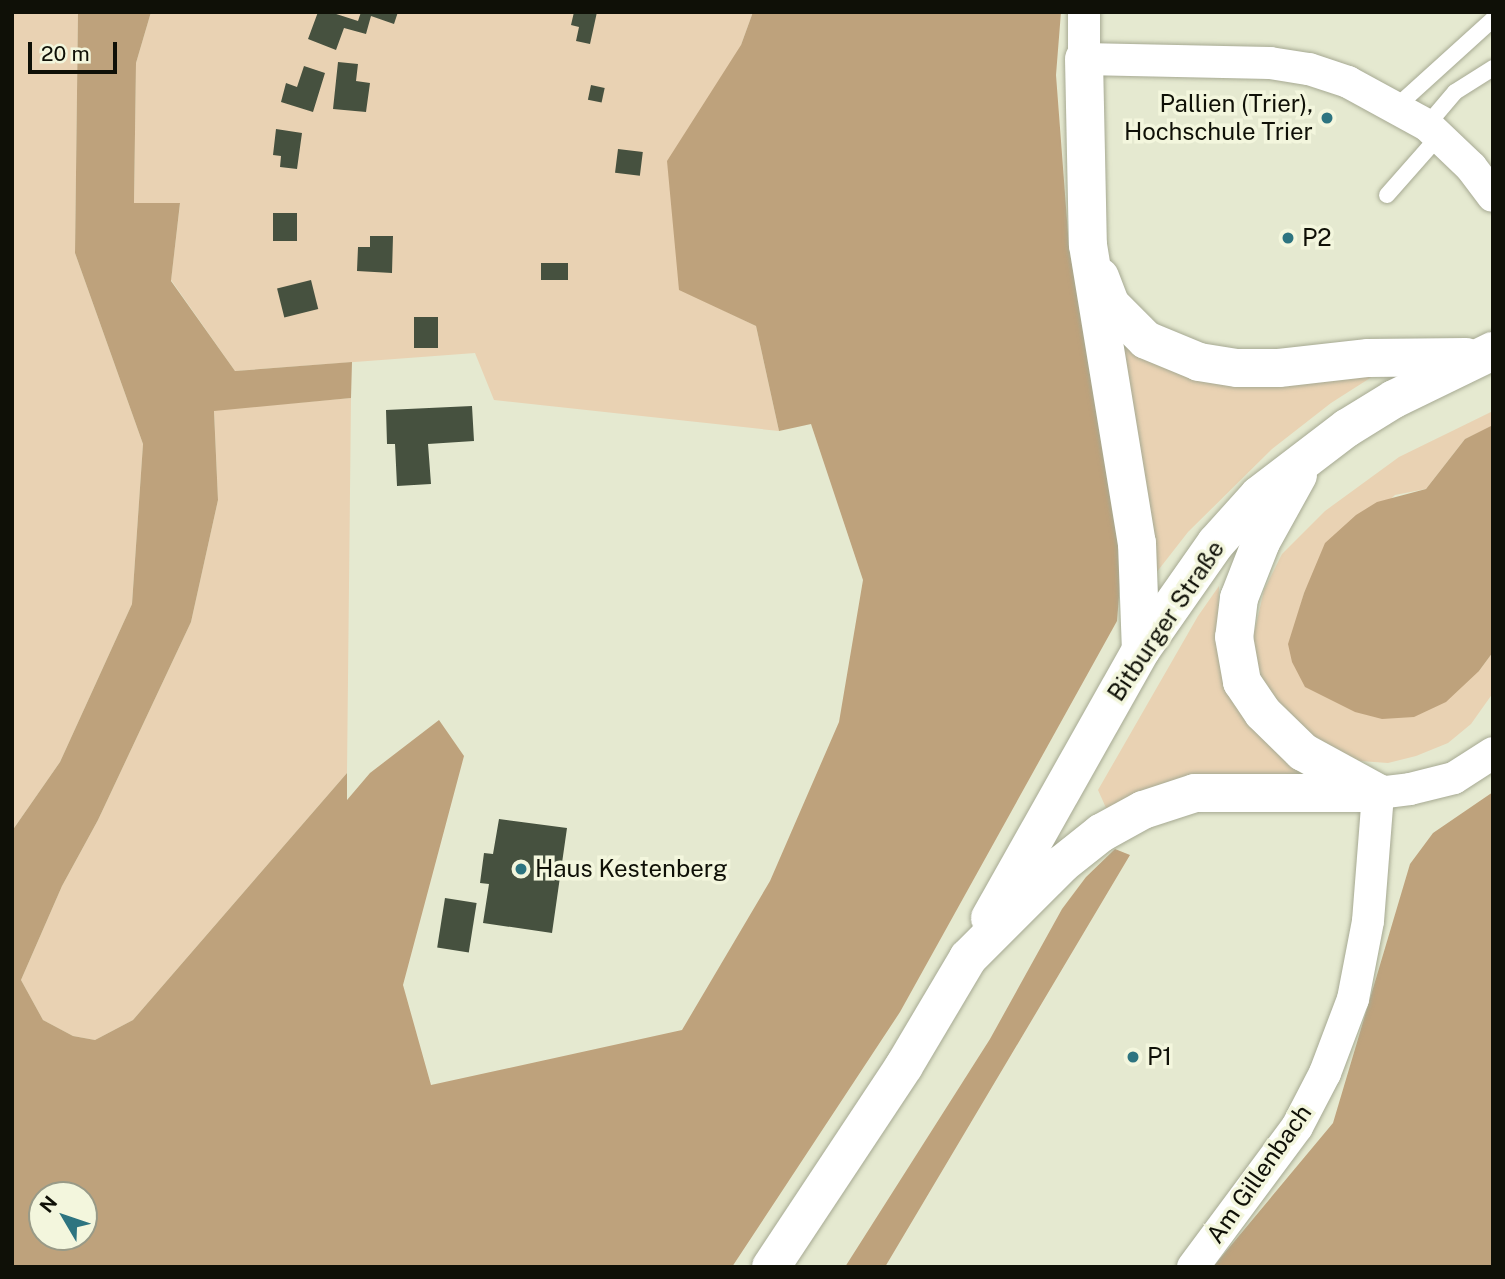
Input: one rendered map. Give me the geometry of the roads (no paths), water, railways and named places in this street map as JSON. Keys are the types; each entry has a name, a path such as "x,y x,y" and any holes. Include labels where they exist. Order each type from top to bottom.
{"main road":[{"path":"1084,60 1088,245 1137,543 1141,650"},
{"path":"1088,245 1111,305 1146,340 1199,362 1237,368 1279,368 1368,358 1484,354"},
{"name":"Bitburger Straße","path":"968,958 1141,650 1216,543 1259,495 1310,454 1394,398 1484,354"},
{"path":"1310,454 1261,542 1239,598 1234,637 1242,682 1263,713 1303,752 1378,793"},
{"path":"771,1267 863,1130 968,958 1072,856 1101,833 1169,799 1195,793 1378,793"}],"street":[{"path":"1084,12 1084,60 1270,63 1309,69 1348,82 1433,131 1471,167 1493,196"},
{"path":"1378,793 1454,778 1493,753"},
{"name":"Am Gillenbach","path":"1193,1267 1297,1127 1325,1073 1353,999 1365,934 1378,793"}],"lane":[{"path":"1395,108 1493,19"},
{"path":"1387,195 1433,131 1455,92 1493,68"}],"place":[{"name":"Pallien (Trier), Hochschule Trier","path":"1327,118"},
{"name":"P2","path":"1288,238"},
{"name":"Haus Kestenberg","path":"521,869"},
{"name":"P1","path":"1133,1057"}]}
